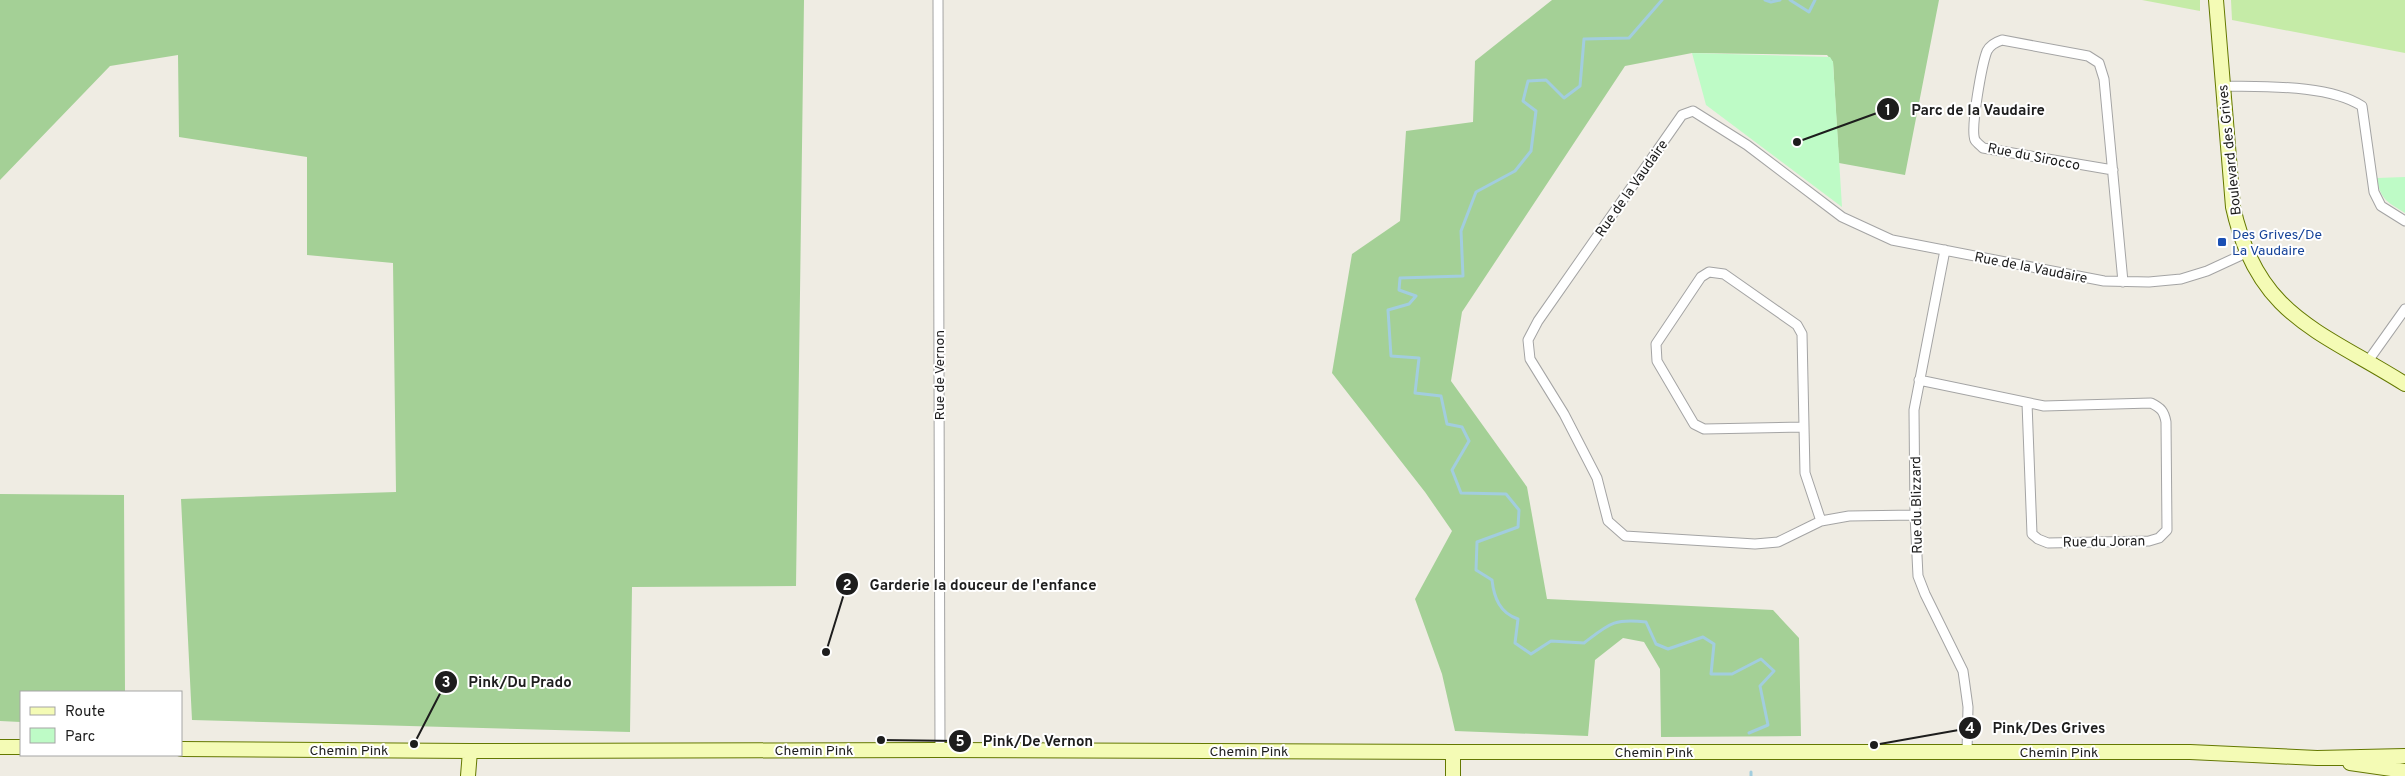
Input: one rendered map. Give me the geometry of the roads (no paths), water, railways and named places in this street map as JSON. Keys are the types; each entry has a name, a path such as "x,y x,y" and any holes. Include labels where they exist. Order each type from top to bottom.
{"main road":[{"name":"Boulevard des Grives","path":"2216,0 2233,206 2246,253 2261,281 2284,308 2316,331 2405,384"},
{"name":"Boulevard des Grives","path":"2368,361 2390,365 2405,373"},
{"path":"0,747 20,747"},
{"name":"Chemin Pink","path":"182,749 470,751 2198,752 2317,758 2405,756"},
{"path":"468,776 470,751"},
{"path":"1453,752 1453,776"},
{"name":"Chemin Pink","path":"2317,758 2405,771"}],"street":[{"name":"Rue de Vernon","path":"938,0 940,750"},
{"name":"Rue du Sirocco","path":"2113,170 1984,148 1975,140 1973,129 1976,102 1988,50 1994,43 2002,40 2088,56 2099,63 2104,79 2113,170 2124,282"},
{"path":"2223,86 2290,87 2351,99 2362,106 2374,192 2381,206 2405,221"},
{"name":"Rue de la Vaudaire","path":"1915,515 1849,516 1821,521 1778,542 1755,544 1625,536 1608,521 1597,478 1564,414 1530,359 1528,340 1538,321 1682,115 1693,111 1746,145 1842,216 1892,240 2084,278 2124,282 2170,281 2192,277 2246,253"},
{"name":"Rue du Blizzard","path":"1945,250 1914,410 1915,515 1918,576 1963,671 1968,707 1967,752"},
{"path":"1803,427 1704,429 1694,424 1657,361 1656,344 1701,277 1709,272 1724,274 1797,325 1802,334 1805,473 1821,521"},
{"path":"2368,361 2405,309"},
{"name":"Rue du Joran","path":"1920,380 2044,406 2151,403 2159,407 2165,413 2166,422 2166,530 2159,538 2149,541 2048,543 2032,534 2027,403"}],"waterway":[{"path":"1662,0 1629,38 1584,39 1580,86 1564,98 1546,80 1528,81 1523,101 1536,111 1531,151 1515,171 1476,192 1461,231 1463,276 1400,278 1399,290 1416,296 1409,304 1388,310 1391,356 1419,358 1415,393 1441,396 1447,424 1462,427 1469,441 1452,470 1461,493 1506,494 1519,510 1518,527 1477,542 1476,570 1492,580 1496,599 1502,609 1518,619 1515,643 1531,654 1551,641 1584,643 1612,624 1635,621 1646,622 1656,644 1668,649 1703,637 1714,644 1711,674 1732,674 1761,659 1774,671 1760,686 1768,725 1749,733"},
{"path":"1765,0 1771,2 1780,0"},
{"path":"1790,0 1809,12 1815,0"}],"place":[{"name":"Parc de la Vaudaire","path":"1797,142"},
{"name":"Des Grives/De La Vaudaire","path":"2222,242"},
{"name":"Garderie la douceur de l'enfance","path":"826,652"},
{"name":"Pink/De Vernon","path":"881,740"},
{"name":"Pink/Du Prado","path":"414,744"},
{"name":"Pink/Des Grives","path":"1874,745"}]}
